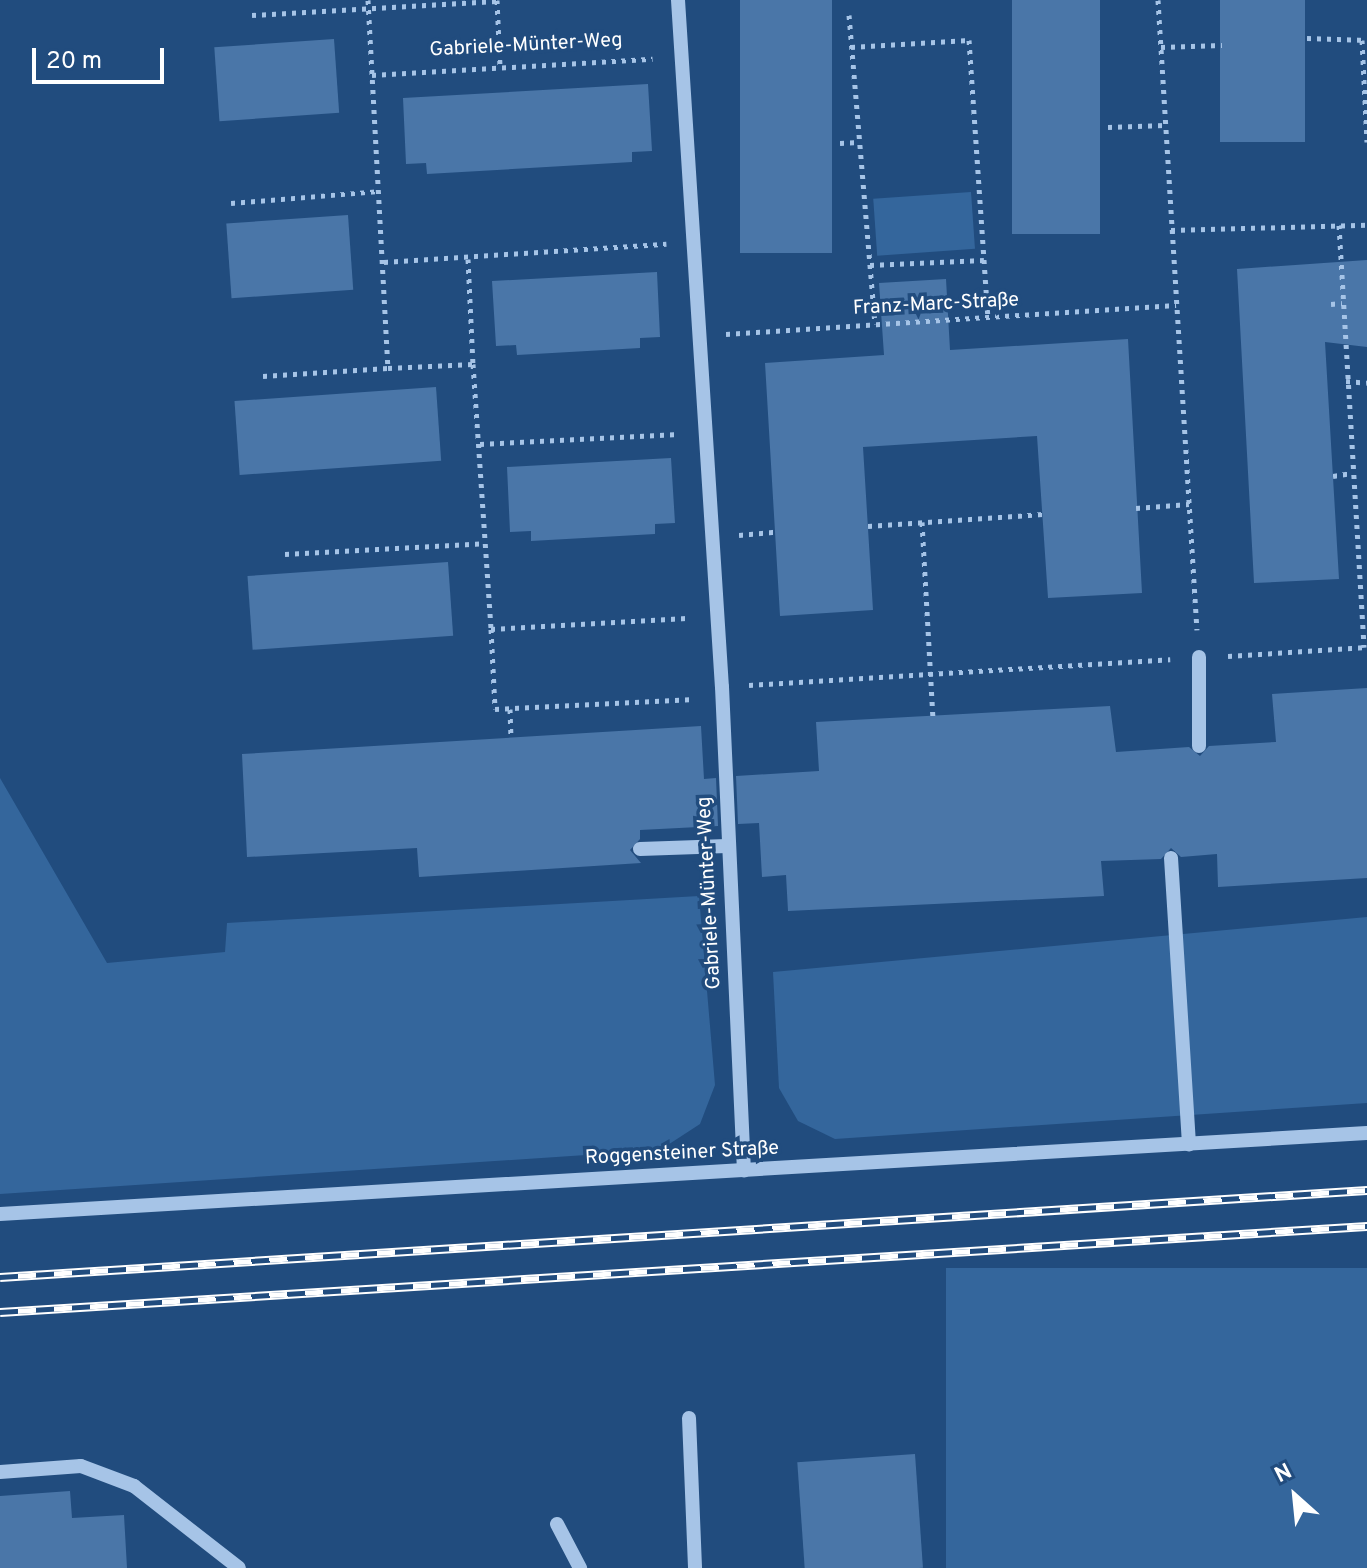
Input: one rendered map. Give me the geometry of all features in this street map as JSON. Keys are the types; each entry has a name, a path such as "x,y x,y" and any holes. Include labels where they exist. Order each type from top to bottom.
{"street":[{"name":"Gabriele-Münter-Weg","path":"678,0 703,432 722,687 744,1170"},
{"path":"1199,657 1199,746"},
{"path":"640,849 727,846"},
{"path":"1171,858 1189,1144"},
{"name":"Roggensteiner Straße","path":"0,1214 1367,1133"},
{"path":"689,1418 695,1568"},
{"path":"0,1472 81,1466 134,1486 239,1568"},
{"path":"557,1524 580,1568"}],"path":[{"path":"368,0 388,368"},
{"path":"1158,0 1199,657"},
{"path":"252,15 497,1 500,67"},
{"path":"849,15 875,324"},
{"path":"1307,38 1365,40 1367,142"},
{"path":"851,47 969,40 988,318"},
{"path":"1161,47 1222,45"},
{"name":"Gabriele-Münter-Weg","path":"372,75 681,57"},
{"path":"1108,127 1165,125"},
{"path":"840,143 860,142"},
{"path":"231,203 379,191"},
{"path":"468,259 495,709 510,709 707,699 722,687 1366,647 1346,381 1339,225"},
{"path":"1171,230 1367,225"},
{"path":"384,262 468,259 692,242"},
{"path":"870,265 984,260"},
{"path":"1331,304 1342,303"},
{"name":"Franz-Marc-Straße","path":"697,336 1176,305"},
{"path":"263,376 473,364"},
{"path":"1346,381 1367,383"},
{"path":"480,444 703,432"},
{"path":"1333,476 1352,473"},
{"path":"1136,508 1189,504"},
{"path":"868,526 1043,514"},
{"path":"922,522 933,716"},
{"path":"285,554 485,543"},
{"path":"491,629 716,615"},
{"path":"510,709 511,738"}],"shaded area":[{"path":"971,192 975,249 877,256 873,199"},
{"path":"0,778 107,963 225,952 227,923 699,896 715,1085 700,1124 660,1150 0,1194"},
{"path":"1367,917 1367,1103 835,1139 798,1121 779,1088 773,972"},
{"path":"946,1268 1367,1268 1367,1568 946,1568"}],"building":[{"path":"740,0 832,0 832,253 740,253"},
{"path":"1012,0 1100,0 1100,234 1012,234"},
{"path":"1220,0 1305,0 1305,142 1220,142"},
{"path":"334,39 339,113 219,121 214,47"},
{"path":"648,84 652,151 632,152 632,162 427,174 426,163 406,164 403,98"},
{"path":"348,215 353,290 232,298 226,224"},
{"path":"1367,260 1367,347 1325,342 1339,579 1254,583 1237,269"},
{"path":"657,272 660,337 640,338 640,348 517,355 516,345 496,346 492,281"},
{"path":"946,279 950,350 1128,339 1142,593 1048,598 1037,436 863,447 873,610 780,616 765,363 884,355 879,283"},
{"path":"436,387 441,461 240,475 234,401"},
{"path":"671,458 675,523 655,524 655,534 531,541 531,531 510,532 507,467"},
{"path":"448,562 453,636 253,650 247,576"},
{"path":"1367,688 1367,878 1218,887 1217,854 1181,857 1171,848 1161,859 1101,861 1104,896 788,911 786,875 762,877 759,823 738,824 736,776 819,771 816,722 1110,706 1116,752 1189,747 1200,756 1209,746 1276,742 1272,694"},
{"path":"701,726 704,779 716,778 718,826 640,830 640,839 630,850 641,863 419,877 417,848 247,857 242,754"},
{"path":"915,1454 923,1568 805,1568 797,1462"},
{"path":"70,1491 72,1518 124,1515 127,1568 0,1568 0,1496"}],"railway":[{"path":"0,1277 1367,1190"},
{"path":"0,1312 1367,1226"}]}
